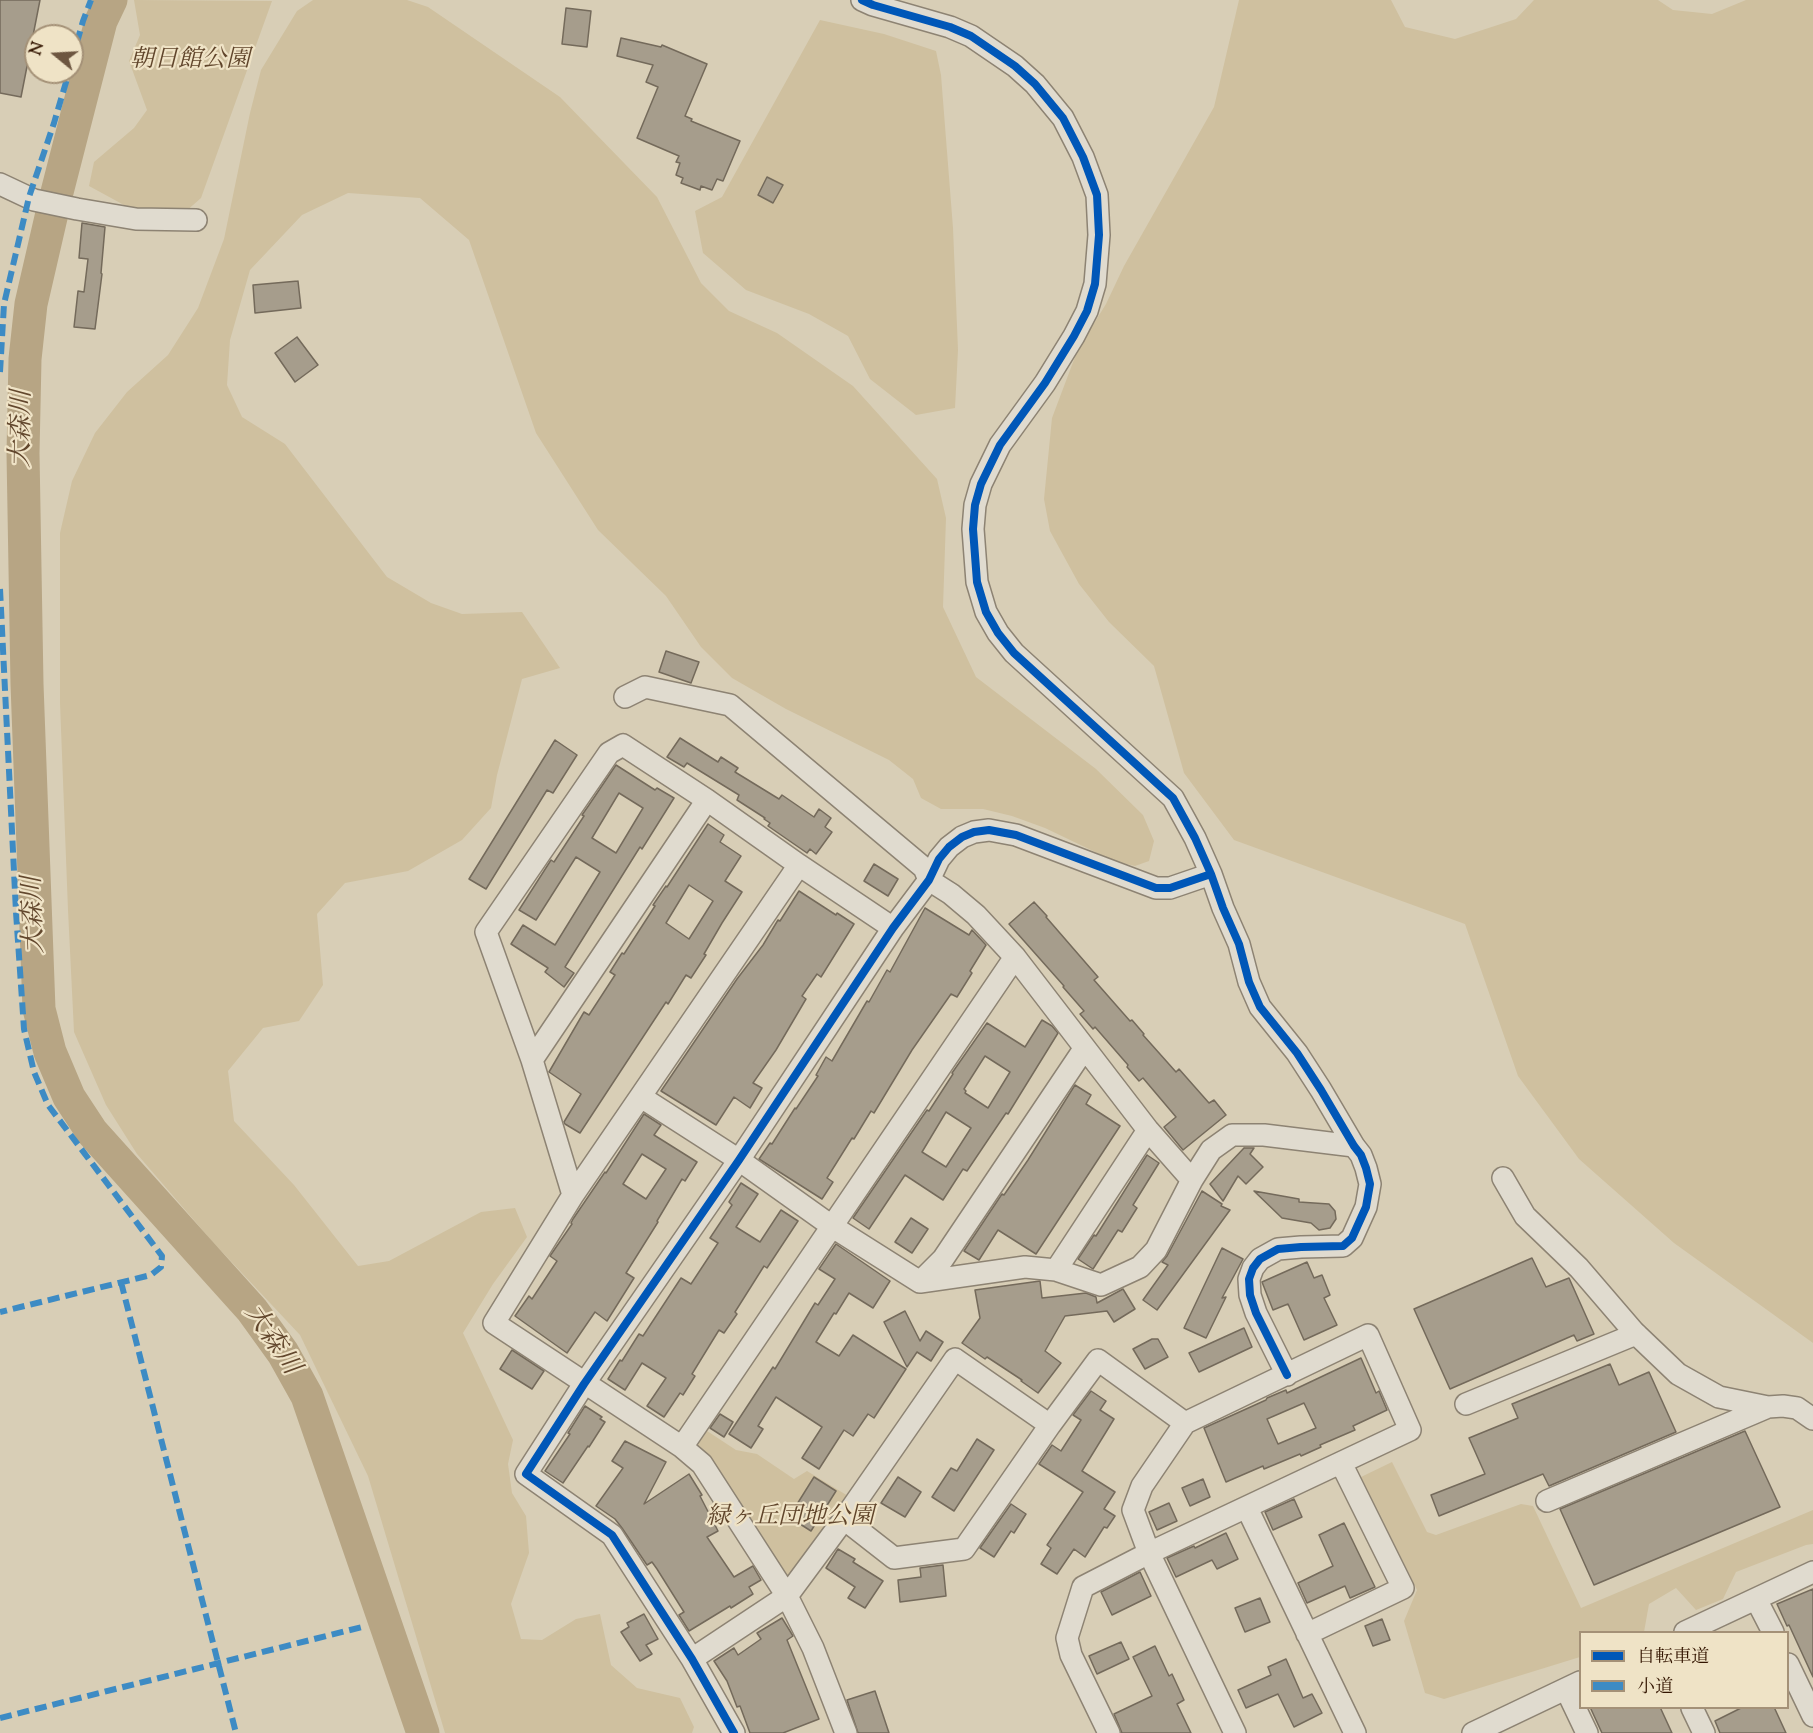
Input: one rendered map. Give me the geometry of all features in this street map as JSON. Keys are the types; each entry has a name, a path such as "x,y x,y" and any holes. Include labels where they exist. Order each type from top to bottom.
{"street":[{"path":"862,0 951,27 971,36 1003,57 1035,84 1064,118 1083,157 1097,195 1099,235 1095,284 1087,311 1044,383 1000,445 981,484 975,505 973,529 977,582 986,612 998,633 1014,653 1173,798 1211,874 1223,909 1239,944 1249,982 1260,1008 1297,1053 1361,1155 1370,1184 1366,1207 1352,1238 1343,1246 1302,1246 1278,1249 1260,1259 1249,1279 1250,1295 1256,1313 1287,1375"},
{"path":"0,184 34,200 77,209 136,219 196,220"},
{"path":"625,696 645,687 730,705 924,868 929,880 951,894 976,915 1015,957 1148,1130 1192,1180"},
{"path":"573,1195 532,1060 486,932 609,753 623,745 893,928"},
{"path":"532,1060 707,800"},
{"path":"734,1733 692,1659 612,1535 526,1474 584,1384 739,1160 949,847 962,837 974,832 989,830 1016,835 1156,888 1170,888 1211,874"},
{"path":"799,865 573,1195 494,1323 682,1447 702,1464 787,1596 813,1648 846,1733"},
{"path":"682,1447 1015,957"},
{"path":"920,1282 943,1259 1084,1049"},
{"path":"641,1097 739,1160 833,1227 920,1282 1025,1267 1056,1270 1101,1285 1140,1267 1156,1250 1192,1180 1211,1150 1232,1135 1264,1135 1354,1146"},
{"path":"1056,1270 1148,1130"},
{"path":"1503,1178 1525,1216 1579,1268 1636,1334 1678,1374 1719,1397 1768,1407 1797,1408 1813,1419"},
{"path":"1466,1404 1636,1334"},
{"path":"1109,1733 1071,1655 1067,1638 1083,1587 1149,1553 1410,1430 1368,1335 1185,1423 1142,1486 1133,1510 1149,1553 1235,1733"},
{"path":"692,1659 787,1596 844,1520 955,1359 1050,1425"},
{"path":"844,1520 894,1558 964,1549 1098,1360 1185,1423"},
{"path":"1547,1501 1768,1407"},
{"path":"1308,1634 1403,1588 1341,1462"},
{"path":"1247,1508 1355,1733"},
{"path":"1687,1631 1813,1572"},
{"path":"1756,1599 1772,1631"},
{"path":"1789,1666 1813,1716"},
{"path":"1473,1733 1574,1685 1579,1703"},
{"path":"1580,1709 1587,1733"},
{"path":"1693,1709 1704,1733"}],"green space":[{"name":"朝日館公園","path":"134,0 272,1 201,198 184,213 135,211 89,186 94,162 134,128 147,110 129,61 140,35"},
{"path":"313,0 407,0 428,7 560,97 657,197 701,283 729,311 777,333 853,386 937,479 946,518 943,607 976,677 1096,769 1143,815 1154,841 1149,861 1135,866 1114,861 1045,828 1012,816 983,809 941,809 921,798 913,779 889,760 786,709 732,678 701,647 666,596 598,530 536,433 469,240 420,198 348,193 302,215 250,270 230,340 227,385 242,417 285,444 387,577 431,603 462,614 522,612 560,668 522,679 497,775 491,808 462,840 408,871 345,883 317,914 323,985 299,1021 263,1028 228,1071 234,1121 294,1185 358,1266 389,1261 481,1212 515,1208 527,1237 493,1284 463,1333 513,1440 508,1464 512,1493 526,1516 529,1553 511,1604 521,1639 542,1640 576,1619 600,1614 611,1665 637,1688 680,1698 694,1727 692,1733 445,1733 368,1476 300,1335 211,1240 137,1154 106,1105 74,1032 60,703 60,533 72,481 95,433 127,392 168,355 198,308 224,239 261,70 297,11"},
{"path":"1239,0 1391,0 1405,27 1455,39 1516,19 1534,0 1658,0 1673,10 1712,14 1746,0 1813,0 1813,1343 1674,1243 1579,1159 1518,1076 1465,924 1234,840 1184,773 1154,666 1109,622 1079,584 1050,531 1044,499 1052,418 1078,349 1106,304 1124,266 1214,107"},
{"path":"820,20 884,34 936,51 941,75 953,228 958,350 955,408 916,415 870,379 848,336 809,314 746,290 703,253 695,211 722,197"},
{"name":"緑ヶ丘団地公園","path":"701,1427 736,1450 757,1454 794,1479 807,1471 853,1499 787,1588 689,1446"},
{"path":"1392,1462 1427,1532 1436,1535 1521,1504 1533,1506 1581,1608 1813,1510 1813,1544 1736,1572 1723,1599 1696,1610 1676,1588 1649,1604 1644,1631 1579,1631 1579,1657 1444,1699 1425,1693 1404,1621 1417,1590 1361,1477"}],"building":[{"path":"0,0 40,0 35,24 24,24 24,82 21,97 0,93"},
{"path":"566,8 591,11 587,47 562,44"},
{"path":"621,38 661,47 662,45 707,64 685,116 692,119 691,121 740,141 723,181 717,179 712,190 701,186 700,190 681,183 683,178 676,175 680,163 676,162 679,156 637,138 658,87 646,82 653,65 617,56"},
{"path":"767,177 783,185 773,203 758,195"},
{"path":"82,223 105,227 95,329 74,327 78,291 84,292 88,259 79,258"},
{"path":"298,281 301,308 255,313 253,285"},
{"path":"297,337 318,365 295,382 275,353"},
{"path":"666,651 699,662 691,683 659,672"},
{"path":"680,738 718,762 721,757 738,768 735,772 779,799 782,795 814,817 819,809 831,818 825,827 832,832 816,854 810,849 807,853 768,826 770,823 765,818 737,800 739,795 687,763 684,767 667,757"},
{"path":"555,740 577,755 553,793 547,790 486,889 469,879"},
{"path":"616,765 655,790 657,788 674,798 642,849 640,847 565,967 574,973 564,987 545,972 548,968 511,944 523,925 555,945 600,872 576,857 536,920 519,910 551,860 554,862","holes":["619,793 643,808 616,853 592,838"]},
{"path":"708,824 724,835 720,842 741,856 725,881 742,892 704,954 706,955 691,978 686,975 668,1004 666,1002 580,1133 564,1122 581,1094 549,1072 584,1012 589,1015 615,975 610,972","holes":["689,885 713,901 689,939 666,923"]},
{"path":"874,864 898,879 888,896 864,881"},
{"path":"799,891 854,924 821,977 817,974 802,996 806,999 776,1050 753,1083 762,1088 750,1108 734,1097 716,1125 661,1091"},
{"path":"1034,902 1098,977 1094,980 1130,1021 1132,1020 1176,1072 1179,1069 1209,1103 1214,1100 1226,1115 1183,1150 1164,1127 1176,1117 1143,1078 1139,1081 1095,1027 1093,1029 1080,1014 1084,1011 1009,924"},
{"path":"925,908 969,935 972,930 986,945 957,997 951,994 912,1050 874,1113 871,1111 854,1139 852,1138 827,1178 833,1182 822,1199 759,1159 770,1143 772,1144 818,1076 816,1075 826,1057 832,1061 887,970 890,972"},
{"path":"1042,1020 1058,1033 1008,1114 1006,1113 967,1171 963,1169 943,1200 905,1175 869,1229 853,1218 927,1110 929,1111 987,1023 1025,1047","holes":["985,1056 1010,1072 988,1108 965,1093 964,1089","946,1112 971,1128 946,1167 922,1152"]},
{"path":"1075,1085 1091,1095 1086,1104 1120,1126 1036,1254 998,1230 979,1260 964,1251 1028,1160"},
{"path":"644,1114 661,1125 654,1135 697,1162 685,1181 682,1179 626,1273 634,1278 607,1321 595,1312 567,1353 515,1316 529,1296 532,1299 557,1261 550,1256","holes":["642,1154 666,1169 646,1199 623,1184"]},
{"path":"1244,1148 1254,1148 1250,1154 1263,1167 1246,1184 1238,1176 1223,1201 1210,1184"},
{"path":"1147,1155 1159,1163 1133,1205 1137,1208 1122,1232 1118,1230 1093,1269 1078,1259 1094,1235 1096,1236"},
{"path":"741,1183 758,1194 736,1227 760,1242 781,1210 798,1221 767,1268 764,1266 724,1333 719,1330 692,1374 695,1376 683,1395 680,1393 664,1417 647,1406 666,1378 642,1363 625,1390 608,1379 639,1334 643,1336 681,1278 691,1284 718,1243 710,1238 732,1205 729,1202"},
{"path":"1202,1191 1230,1210 1157,1310 1143,1300 1168,1265 1162,1262"},
{"path":"1254,1191 1299,1199 1299,1202 1329,1204 1335,1211 1336,1219 1330,1228 1319,1230 1311,1223 1282,1218"},
{"path":"911,1218 928,1229 912,1253 895,1242"},
{"path":"836,1244 890,1281 873,1308 849,1293 816,1342 839,1356 853,1335 906,1369 874,1418 868,1414 853,1436 844,1430 819,1469 802,1458 822,1427 776,1397 758,1426 763,1429 751,1448 729,1434 773,1367 775,1369 815,1303 818,1305 835,1279 819,1269"},
{"path":"1222,1248 1243,1259 1222,1298 1226,1297 1206,1338 1184,1328"},
{"path":"1532,1258 1546,1287 1569,1278 1594,1334 1577,1341 1574,1335 1450,1389 1414,1309"},
{"path":"1307,1262 1314,1278 1322,1275 1330,1295 1324,1298 1337,1325 1304,1340 1288,1304 1273,1310 1262,1282"},
{"path":"1040,1281 1042,1298 1086,1293 1096,1297 1097,1303 1123,1289 1135,1309 1114,1322 1107,1311 1065,1316 1045,1351 1061,1363 1038,1393 1022,1380 962,1343 980,1318 975,1290"},
{"path":"905,1311 920,1341 926,1331 943,1342 931,1361 917,1352 907,1367 884,1322"},
{"path":"1244,1328 1252,1347 1199,1372 1189,1353"},
{"path":"1152,1339 1158,1339 1168,1357 1145,1369 1133,1349"},
{"path":"512,1350 544,1371 532,1389 500,1369"},
{"path":"1361,1358 1376,1393 1379,1391 1387,1410 1353,1426 1355,1430 1301,1456 1300,1454 1264,1469 1263,1466 1226,1482 1204,1428 1267,1398 1286,1390 1287,1393","holes":["1304,1403 1316,1428 1278,1444 1267,1419"]},
{"path":"1610,1364 1619,1385 1649,1372 1676,1432 1549,1486 1543,1474 1439,1516 1431,1495 1485,1474 1469,1438 1518,1418 1512,1404"},
{"path":"1091,1391 1106,1401 1100,1410 1114,1419 1082,1471 1115,1492 1104,1509 1115,1516 1107,1528 1104,1527 1085,1557 1074,1549 1057,1574 1041,1564 1051,1548 1047,1545 1083,1492 1039,1464 1052,1445 1061,1451 1081,1420 1073,1415"},
{"path":"585,1406 602,1417 600,1419 605,1422 563,1483 545,1471 570,1434 568,1433"},
{"path":"720,1414 733,1422 724,1437 710,1428"},
{"path":"1745,1431 1780,1507 1594,1585 1560,1509"},
{"path":"977,1439 994,1450 954,1511 932,1497 951,1468 957,1471"},
{"path":"625,1441 666,1462 644,1504 689,1474 702,1495 700,1496 718,1531 707,1537 734,1577 753,1566 761,1580 749,1587 753,1594 689,1631 679,1615 684,1612 652,1562 647,1565 615,1519 596,1506 623,1468 612,1461"},
{"path":"814,1477 836,1491 811,1531 789,1517"},
{"path":"898,1477 921,1492 905,1517 881,1503"},
{"path":"1203,1479 1210,1497 1190,1506 1182,1488"},
{"path":"1294,1499 1302,1517 1273,1530 1265,1512"},
{"path":"1169,1503 1177,1521 1157,1530 1149,1512"},
{"path":"1011,1504 1026,1514 1014,1533 1011,1531 994,1557 980,1548"},
{"path":"1344,1523 1375,1587 1350,1598 1345,1586 1307,1603 1298,1583 1333,1566 1319,1535"},
{"path":"1226,1533 1238,1559 1217,1569 1212,1560 1176,1577 1167,1558"},
{"path":"838,1549 855,1559 853,1562 883,1581 865,1608 848,1598 855,1587 826,1568"},
{"path":"943,1565 946,1596 900,1602 898,1580 921,1577 920,1568"},
{"path":"1140,1572 1151,1596 1112,1615 1101,1592"},
{"path":"1813,1589 1813,1677 1777,1604"},
{"path":"1260,1598 1270,1622 1245,1632 1235,1608"},
{"path":"644,1614 658,1639 646,1645 652,1654 640,1661 621,1632 629,1627 627,1623"},
{"path":"782,1618 793,1636 787,1640 819,1719 783,1733 750,1733 740,1706 737,1707 727,1681 714,1661 734,1648 738,1655 761,1639 757,1633"},
{"path":"1382,1619 1390,1640 1373,1646 1365,1626"},
{"path":"1121,1642 1129,1659 1097,1674 1089,1656"},
{"path":"1155,1646 1169,1676 1172,1674 1184,1700 1177,1704 1191,1733 1122,1733 1114,1714 1152,1696 1133,1657"},
{"path":"1286,1659 1303,1698 1312,1694 1322,1713 1294,1727 1278,1694 1246,1708 1238,1690 1271,1675 1268,1667"},
{"path":"875,1691 889,1733 858,1733 847,1700"},
{"path":"1591,1709 1661,1709 1672,1733 1602,1733"},
{"path":"1739,1709 1775,1709 1786,1733 1720,1733 1715,1721"}],"waterway":[{"name":"大森川","path":"111,0 101,21 55,200 31,304 25,359 23,453 27,684 39,1009 50,1052 69,1097 92,1132 252,1310 283,1353 307,1396 423,1733"}],"marked path":[{"path":"82,24 91,0"},
{"path":"0,372 4,304 29,197 65,84"},
{"path":"0,589 24,1029 34,1072 48,1105 162,1256 161,1267 151,1275 0,1312"},
{"path":"121,1282 236,1733"},
{"path":"0,1718 366,1626"}],"cycle path":[{"path":"862,0 950,27 971,36 1015,66 1035,84 1063,118 1083,157 1097,195 1099,235 1095,284 1087,311 1045,383 1000,445 981,484 975,505 973,529 977,582 986,612 998,633 1014,653 1173,798 1211,874 1239,944 1249,982 1260,1007 1297,1053 1361,1155 1370,1184 1366,1207 1352,1238 1343,1246 1278,1249 1260,1259 1249,1279 1250,1295 1256,1313 1287,1375"},
{"path":"734,1733 692,1659 612,1535 526,1474 584,1384 739,1160 949,847 962,837 974,832 989,830 1016,835 1156,888 1170,888 1211,874"}]}
